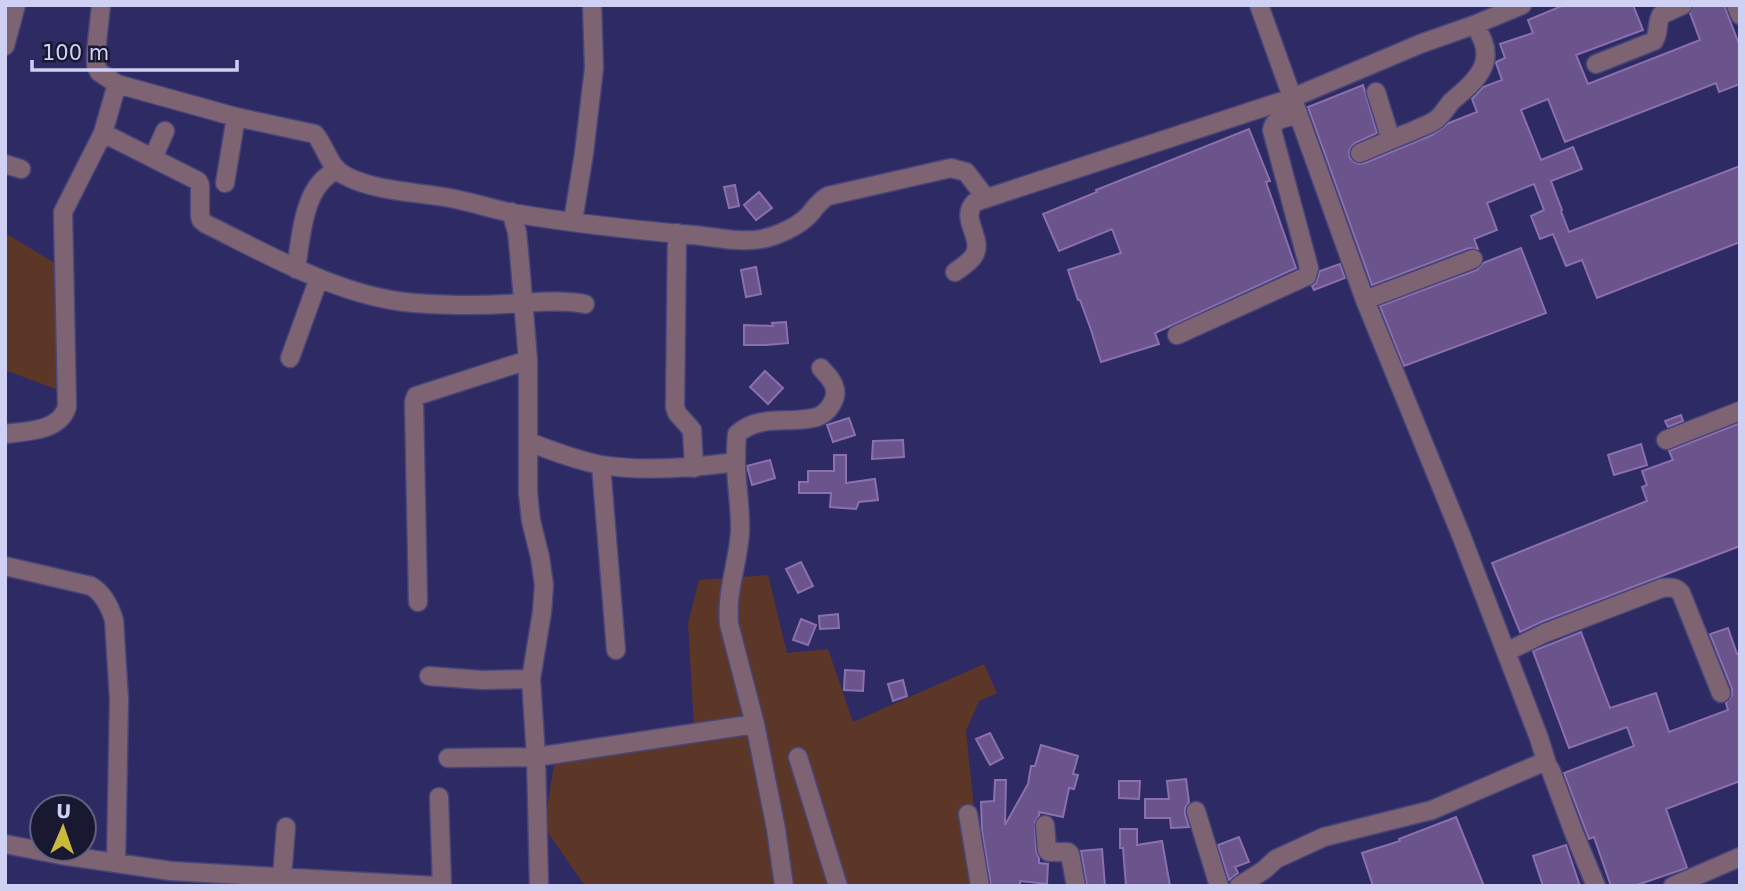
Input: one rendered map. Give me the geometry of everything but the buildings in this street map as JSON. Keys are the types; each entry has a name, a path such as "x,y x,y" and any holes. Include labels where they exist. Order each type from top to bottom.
{"street":[{"path":"5,46 16,5"},
{"path":"101,5 96,65 99,72 117,84 236,117 315,134 322,142 335,170 356,181 389,189 573,221 747,240 773,236 799,223 818,202 828,196 951,168 966,172 986,198"},
{"path":"573,221 594,68 592,5"},
{"path":"1259,5 1365,300 1461,534 1596,886"},
{"path":"1177,335 1307,276 1309,268 1272,130 1277,120 1295,107 1420,44 1522,5"},
{"path":"1596,64 1654,41 1661,15 1683,5"},
{"path":"1736,5 1740,15"},
{"path":"1360,153 1437,120 1449,104 1474,83 1483,67 1485,56 1483,43 1474,25"},
{"path":"5,435 42,429 56,423 65,415 63,212 103,133 117,84"},
{"path":"1376,92 1391,140"},
{"path":"955,272 972,259 976,252 976,238 969,217 971,205 975,202 1295,107"},
{"path":"225,183 236,117"},
{"path":"153,158 165,131"},
{"path":"103,133 199,183 200,216 204,222 319,278 378,297 411,302 503,304 561,301 584,304"},
{"path":"296,268 306,211 313,192 321,181 335,170"},
{"path":"511,212 517,232 528,360 528,493 544,585 531,678 539,886"},
{"path":"677,233 675,407 692,430 694,468"},
{"path":"1365,300 1473,259"},
{"path":"290,358 319,278"},
{"path":"418,602 416,396 528,360"},
{"path":"784,886 776,829 755,724 731,634 727,607 741,522 736,462 737,434 747,425 773,420 814,418 824,414 831,407 835,394 834,386 821,368"},
{"path":"1666,440 1740,411"},
{"path":"529,442 601,465 694,468 736,462"},
{"path":"601,465 616,650"},
{"path":"5,566 91,586 102,594 111,611 114,620 119,699 116,863"},
{"path":"1506,652 1545,633 1662,588 1671,587 1681,593 1721,693"},
{"path":"429,676 481,680 531,678"},
{"path":"448,758 536,757 755,724"},
{"path":"798,757 838,886"},
{"path":"1239,886 1276,859 1324,837 1432,810 1533,766 1547,764"},
{"path":"439,797 442,886"},
{"path":"1196,811 1219,886"},
{"path":"968,814 980,886"},
{"path":"1045,825 1047,851 1070,854 1076,886"},
{"path":"282,877 286,827"},
{"path":"5,844 116,863 171,878 282,877 436,886"},
{"path":"1673,886 1740,857"}],"shaded area":[{"path":"5,233 75,275 66,331 69,394 5,370"},
{"path":"768,575 787,653 828,649 853,722 984,664 997,693 979,701 966,731 982,886 585,886 544,827 555,759 694,727 688,623 699,580"}]}
